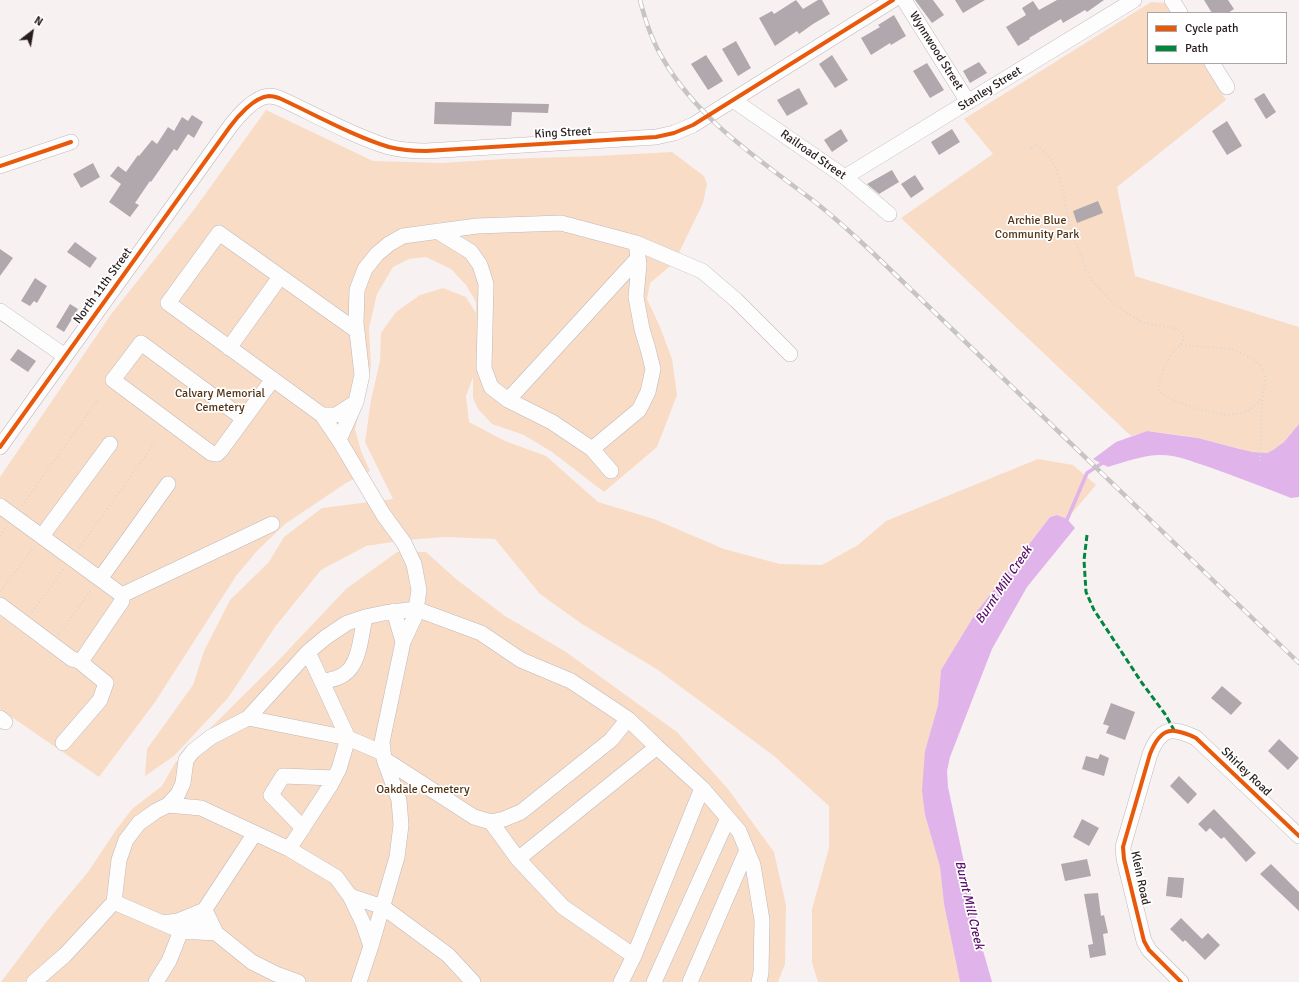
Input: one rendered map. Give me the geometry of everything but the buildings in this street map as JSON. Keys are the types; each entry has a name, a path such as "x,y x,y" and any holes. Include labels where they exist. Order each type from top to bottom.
{"street":[{"name":"King Street","path":"223,136 246,109 256,101 270,96 279,98 362,137 390,147 406,150 426,151 656,137 674,133 693,126 893,0"},
{"name":"Wynnwood Street","path":"904,0 968,102"},
{"name":"Stanley Street","path":"845,177 1134,0"},
{"path":"1172,0 1179,12"},
{"path":"1213,64 1227,87"},
{"name":"Railroad Street","path":"733,100 845,177 889,214"},
{"name":"North 11th Street","path":"0,447 223,136"},
{"path":"0,166 71,142"},
{"path":"339,440 356,402 362,375 357,331 357,290 365,269 377,254 389,244 403,236 477,226 561,223 636,243 702,271 736,300 790,354"},
{"path":"471,252 477,226"},
{"path":"437,231 471,252 480,265 486,284 484,368 491,387 508,400 552,422 592,449 611,471"},
{"path":"357,331 218,234 168,303 322,415 339,440 383,514 398,535 414,564 419,590 415,616 403,642 382,742 384,756 399,800 401,825 397,857 359,982"},
{"path":"592,449 638,410 648,392 652,369 636,297 639,264 636,243"},
{"path":"508,400 638,258"},
{"path":"229,348 280,277"},
{"path":"0,311 65,356"},
{"path":"244,418 141,343 113,380 210,453 216,454 222,450 273,379"},
{"path":"322,415 336,415 356,402"},
{"path":"42,536 110,444"},
{"path":"100,579 168,484"},
{"path":"0,506 122,595"},
{"path":"122,595 272,524"},
{"path":"79,661 84,657 122,601 122,595"},
{"path":"0,605 72,659 79,661 106,683 100,700 63,743"},
{"path":"34,982 65,955 114,902 119,860 126,840 139,823 156,811 168,805 178,794 183,783 186,760 193,751 211,737 248,718 308,652 347,623 365,617 416,609 481,633 521,660 571,681 628,719 656,747 702,788 739,830 753,865 762,920 761,973 759,982"},
{"path":"394,612 403,642"},
{"path":"322,682 336,679 344,675 356,662 365,617"},
{"path":"289,849 330,786 338,769 348,738 308,652"},
{"path":"248,718 348,738 384,756 474,817 491,822 504,819 521,812 611,740 628,719"},
{"name":"Shirley Road","path":"1174,730 1196,738 1299,836"},
{"name":"Klein Road","path":"1174,730 1166,732 1159,737 1154,744 1145,769 1123,847 1124,859 1144,941 1149,950 1181,982"},
{"path":"518,859 656,747"},
{"path":"303,828 271,795 283,776 334,778"},
{"path":"183,783 201,808"},
{"path":"621,982 634,956 702,788"},
{"path":"168,805 201,808 289,849 336,877 350,896 363,923 371,946"},
{"path":"654,982 728,818"},
{"path":"491,822 518,859 563,907 634,956"},
{"path":"156,982 186,931 205,910 255,833"},
{"path":"690,982 747,850"},
{"path":"350,896 383,907 448,955 474,982"},
{"path":"114,902 162,923 186,931 216,933"},
{"path":"162,923 178,921 205,910"},
{"path":"205,910 216,933 252,962 276,974 298,982"}],"path":[{"path":"1031,148 1036,144 1053,163 1063,190 1070,226 1086,270 1093,282 1115,305 1133,317 1145,323 1180,330 1184,335 1181,345 1172,353 1160,381 1159,388 1164,395 1186,405 1227,415 1246,411 1256,405 1262,397"},
{"path":"1181,345 1232,350 1252,358 1261,366 1265,375 1262,397 1260,462"},
{"path":"0,536 99,398"},
{"path":"24,623 154,444"},
{"path":"0,592 42,536"},
{"path":"52,644 100,579"}],"green space":[{"name":"Archie Blue Community Park","path":"1151,2 1165,3 1170,12 1147,12 1147,64 1204,64 1226,100 1117,187 1135,276 1299,327 1299,424 1284,442 1267,453 1253,452 1198,438 1147,431 1131,436 901,218 993,154 964,119"},
{"name":"Calvary Memorial Cemetery","path":"266,110 373,161 441,163 672,152 704,176 707,184 703,203 674,263 650,283 647,299 660,327 672,359 677,395 657,447 604,492 552,452 524,435 492,424 478,409 473,398 473,377 466,396 469,422 505,441 546,456 598,502 654,519 724,549 780,564 822,565 858,545 886,521 1038,459 1073,465 1096,485 1067,519 1057,515 1050,517 975,614 941,670 938,705 925,751 925,815 940,867 944,904 960,982 818,982 812,963 812,909 829,848 829,806 774,756 658,670 582,624 540,594 495,539 445,537 406,540 366,546 321,570 275,627 228,698 174,756 145,776 147,749 193,685 204,651 230,600 269,562 284,537 322,508 393,499 365,442 371,400 380,361 381,333 396,312 420,295 443,288 466,297 476,313 476,302 466,285 451,269 426,257 409,259 393,267 377,294 369,328 371,366 355,429 361,451 370,471 346,483 285,524 257,551 236,576 155,702 99,777 0,709 0,477 112,313 193,211"},
{"name":"Oakdale Cemetery","path":"397,552 426,552 456,579 505,616 566,652 677,732 728,789 774,852 786,905 785,964 778,982 1,982 47,921 88,872 132,809 162,786 175,763 276,663 346,589"}],"water":[{"path":"1299,424 1299,497 1291,498 1217,470 1176,457 1164,455 1145,457 1108,467 1093,459 1116,442 1147,431 1198,438 1253,452 1267,453 1284,442"},
{"path":"1057,515 1067,519 1075,528 1027,587 992,649 950,757 947,771 948,787 982,947 992,982 960,982 944,904 940,867 925,815 922,790 925,751 938,705 941,670 975,614 1050,517"}],"waterway":[{"name":"Burnt Mill Creek","path":"1066,522 1087,473 1104,462"}],"railway":[{"path":"640,0 655,45 678,81 694,102 752,155 815,202 859,240 1299,663"}],"marked path":[{"path":"1087,535 1084,560 1086,592 1094,610 1142,683 1165,714 1174,730"}],"cycle path":[{"path":"0,447 229,128 241,113 263,97 269,96 279,98 362,137 398,149 426,151 656,137 674,133 693,125 893,0"},
{"path":"0,166 71,142"},
{"path":"1181,982 1149,950 1144,941 1124,859 1123,847 1125,840 1150,754 1159,738 1166,732 1170,731 1175,731 1196,738 1299,836"}]}
